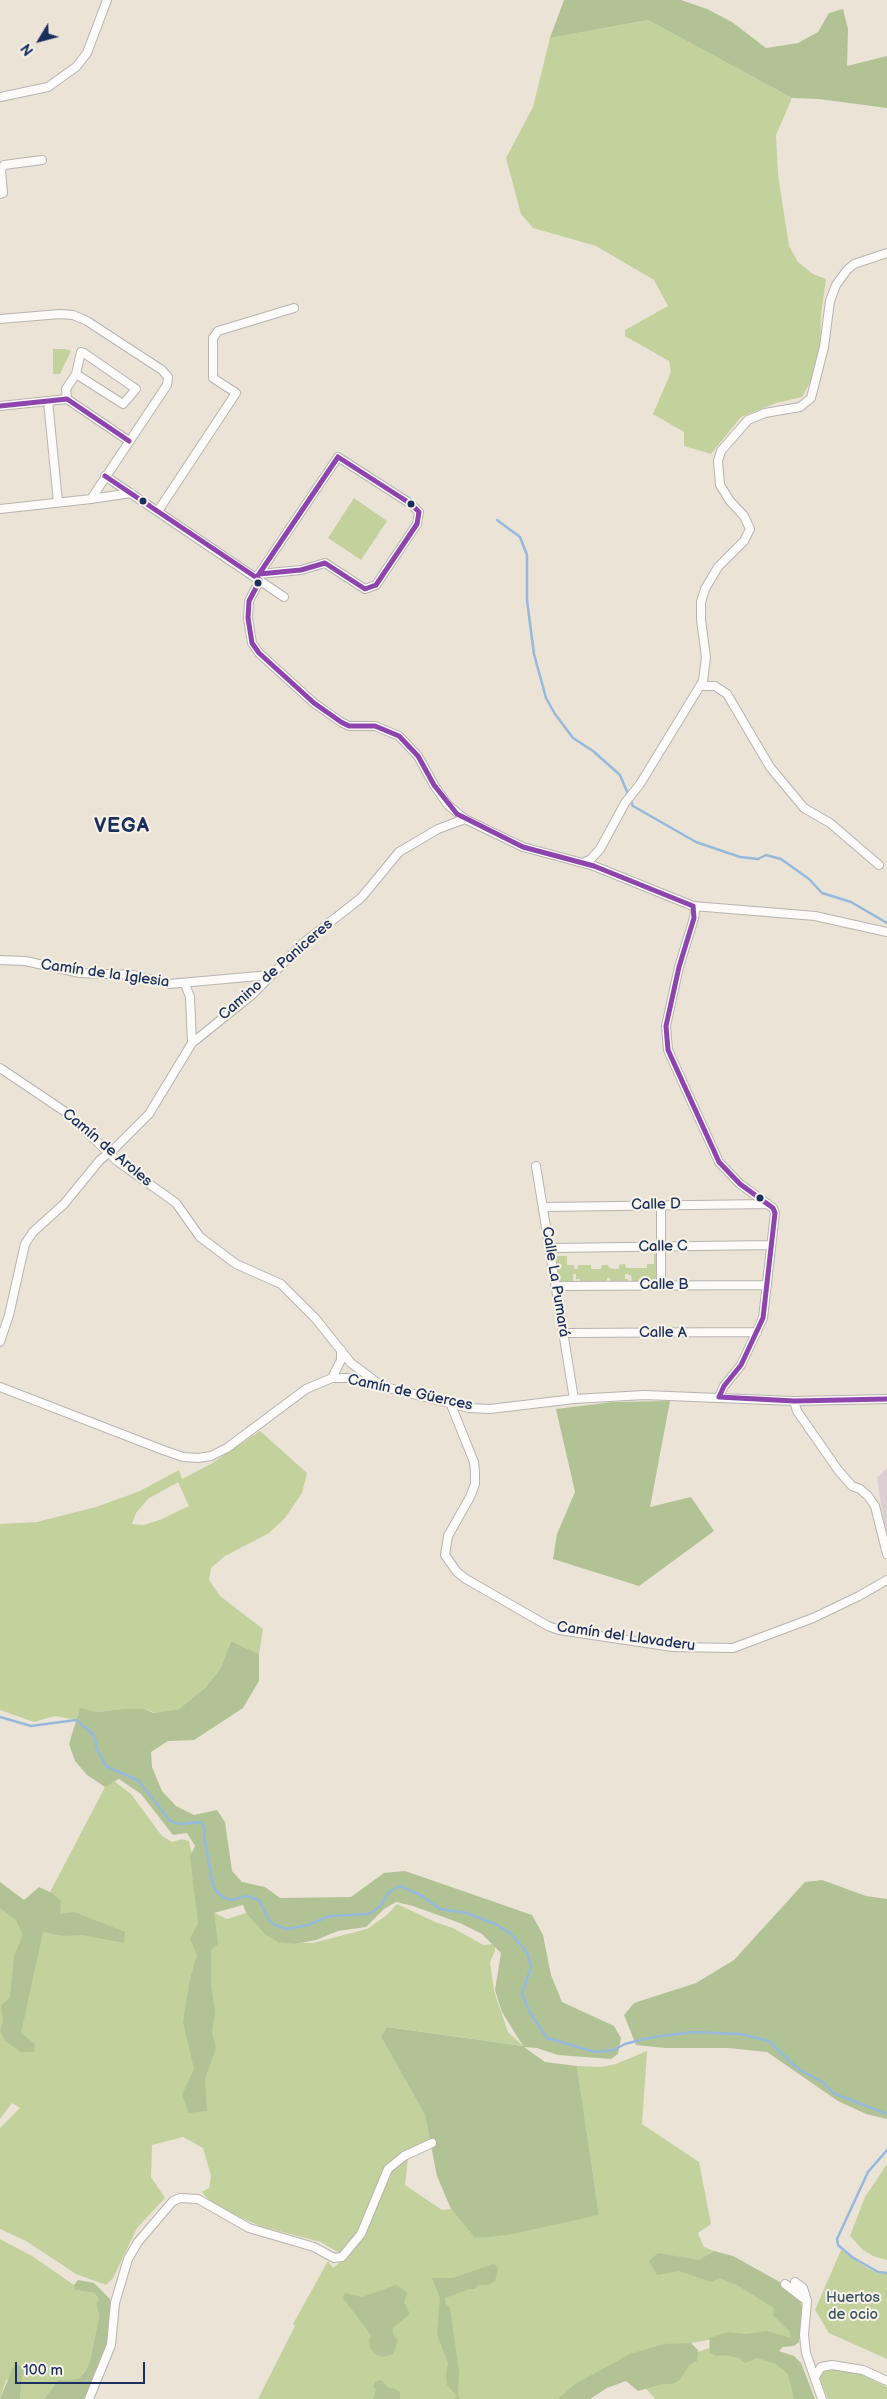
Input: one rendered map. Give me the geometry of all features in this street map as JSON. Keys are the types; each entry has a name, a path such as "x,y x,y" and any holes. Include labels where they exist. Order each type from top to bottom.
{"street":[{"path":"0,97 48,88 76,67 87,53 107,0"},
{"path":"1,193 1,170 4,165 42,160"},
{"path":"583,863 591,859 600,848 625,803 634,793 701,686 706,657 701,620 701,602 705,589 718,567 744,541 750,529 744,516 730,501 720,485 718,460 722,451 748,420 765,413 800,407 807,403 813,392 824,347 830,301 836,285 854,264 887,253"},
{"path":"158,511 236,393 213,378 212,338 218,331 294,308"},
{"path":"0,319 60,314 73,315 87,321 162,370 168,377 167,385 91,499"},
{"path":"67,399 66,389 76,374 81,352 136,389 123,404 76,374"},
{"path":"0,406 67,399 129,441"},
{"path":"48,401 58,502"},
{"path":"258,577 301,570 325,563 365,589 376,585 417,524 419,512 411,504 338,457 258,577 249,601 248,618 252,644 258,653 314,703 349,726 375,726 399,736 418,756 448,805 465,819 536,852 583,863 693,906 815,916 887,932"},
{"path":"105,476 258,577 284,597"},
{"path":"0,509 131,493"},
{"path":"701,686 715,686 727,694 770,767 804,808 830,823 879,865"},
{"name":"Camino de Paniceres","path":"0,1342 9,1315 26,1244 33,1232 64,1204 100,1160 149,1114 192,1043 253,994 302,944 361,898 399,852 438,829 465,819"},
{"path":"693,906 696,912 666,1026 668,1050 719,1162 740,1184 773,1208 775,1213 764,1318 741,1365 724,1386 720,1397"},
{"name":"Camín de la Iglesia","path":"0,960 25,961 80,972 133,975 169,984 270,975"},
{"path":"185,984 190,997 192,1043"},
{"name":"Camín de Aroles","path":"0,1068 68,1113 108,1153 176,1203 200,1237 236,1264 281,1284 315,1318 351,1363 379,1384"},
{"name":"Calle La Pumará","path":"536,1166 574,1399"},
{"path":"661,1204 661,1285"},
{"name":"Calle D","path":"543,1207 768,1204"},
{"name":"Calle C","path":"554,1248 771,1245"},
{"name":"Calle B","path":"561,1286 767,1284"},
{"name":"Calle A","path":"568,1333 758,1332"},
{"path":"332,1378 341,1360 340,1350"},
{"name":"Camín de Güerces","path":"0,1387 163,1450 183,1457 198,1458 211,1456 227,1448 306,1390 332,1378 349,1378 379,1384 451,1405 490,1409 574,1399 644,1395 794,1401 887,1398"},
{"path":"794,1401 797,1411 838,1470 852,1486 860,1489 868,1496 875,1506 887,1554"},
{"name":"Camín del Llavaderu","path":"451,1405 474,1462 475,1472 470,1497 448,1536 445,1554 454,1568 466,1579 548,1626 559,1630 673,1647 734,1648 813,1618 887,1580"},
{"path":"89,2399 111,2345 114,2303 128,2259 138,2242 174,2201 180,2198 198,2199 249,2228 314,2247 334,2258 342,2257 362,2234 388,2169 404,2156 432,2143"},
{"path":"795,2282 803,2288 807,2301 804,2335 806,2353 822,2399"},
{"path":"785,2284 807,2301"},
{"path":"815,2377 821,2367 832,2365 863,2370 887,2380"}],"shaded area":[{"path":"887,1468 887,1543 877,1478"}],"green space":[{"path":"564,0 681,0 707,9 732,22 766,48 798,43 818,32 829,13 843,9 848,29 847,66 887,56 887,108 819,99 792,98 648,20 550,38"},
{"path":"648,20 792,98 776,135 778,175 789,246 798,262 813,274 826,279 821,314 820,364 802,397 776,403 741,417 711,454 684,446 684,432 653,414 671,372 669,361 625,336 625,330 668,306 654,280 596,246 533,228 521,214 506,158 533,107 550,38"},
{"path":"53,349 71,351 60,374 53,374"},
{"path":"354,498 387,521 361,560 328,538"},
{"path":"654,1254 656,1254 656,1281 648,1281 648,1278 645,1277 641,1278 641,1282 632,1282 631,1276 625,1274 625,1279 628,1279 628,1282 611,1282 610,1278 607,1278 607,1282 580,1282 580,1279 576,1279 576,1274 573,1274 573,1283 557,1282 552,1256 567,1256 567,1265 574,1265 574,1269 578,1269 578,1265 591,1265 591,1269 601,1269 602,1265 608,1265 609,1268 619,1269 619,1265 625,1264 626,1268 647,1268 647,1264 654,1264"},
{"path":"670,1401 650,1507 691,1497 714,1531 639,1586 553,1559 557,1534 575,1492 556,1409 613,1402"},
{"path":"260,1431 307,1473 302,1493 285,1518 269,1533 225,1556 211,1568 209,1580 220,1596 263,1629 259,1654 231,1641 220,1669 206,1687 179,1709 156,1713 144,1709 97,1712 80,1709 76,1720 55,1716 34,1722 0,1710 0,1524 37,1522 96,1507 140,1491 179,1470 182,1479 211,1464","holes":["178,1482 189,1506 144,1525 132,1524 136,1513 148,1499"]},
{"path":"231,1641 259,1654 259,1681 243,1708 194,1740 168,1741 151,1752 152,1767 162,1791 176,1806 194,1815 217,1810 225,1822 232,1871 242,1882 265,1887 280,1898 351,1897 384,1873 405,1871 532,1915 543,1935 551,1975 562,2002 614,2026 621,2038 618,2054 611,2059 558,2055 537,2048 524,2047 545,2062 577,2066 599,2215 507,2235 475,2238 451,2209 437,2176 425,2115 381,2037 387,2027 523,2046 502,2012 495,1990 501,1953 482,1934 460,1923 413,1906 396,1902 384,1909 366,1927 338,1931 316,1940 294,1944 278,1942 266,1935 246,1913 243,1905 214,1913 218,1944 211,1950 211,1984 215,2012 212,2032 216,2048 205,2079 207,2111 189,2113 182,2095 194,2069 183,2022 190,1979 197,1955 190,1939 198,1923 190,1856 195,1846 187,1833 173,1835 141,1794 119,1779 105,1787 87,1775 75,1761 69,1744 80,1708 97,1712 144,1709 154,1713 179,1709 206,1687 220,1669"},
{"path":"114,1781 131,1794 162,1836 172,1842 182,1839 189,1841 197,1876 210,1911 227,1919 246,1913 278,1942 313,1943 367,1929 387,1915 397,1904 435,1922 453,1928 483,1945 495,1944 495,1951 490,1962 494,1991 508,2032 523,2046 388,2027 381,2037 425,2115 430,2140 409,2149 405,2185 442,2210 451,2209 475,2238 599,2215 577,2066 601,2067 616,2064 647,2051 642,2124 699,2162 711,2224 698,2233 704,2247 714,2251 708,2254 787,2290 795,2343 725,2337 691,2343 567,2399 258,2399 295,2326 293,2324 328,2261 333,2268 346,2257 321,2242 263,2227 229,2213 207,2198 202,2192 209,2188 211,2176 203,2148 183,2137 152,2145 151,2177 165,2198 137,2228 113,2278 106,2285 76,2274 26,2241 0,2229 0,2128 20,2108 12,2103 0,2119 0,1893 37,1917 105,1787"},
{"path":"822,1880 866,1896 887,1899 887,2119 866,2114 838,2101 767,2052 728,2048 665,2048 636,2045 624,2015 634,2003 696,1983 734,1960 805,1882"},
{"path":"0,1882 24,1900 39,1887 52,1893 61,1901 60,1914 74,1912 125,1932 124,1943 82,1935 64,1936 43,1932 21,2033 35,2044 34,2052 21,2052 5,2041 0,2031 3,2021 1,2006 10,1997 14,1956 23,1935 16,1920 0,1908"},
{"path":"887,2164 887,2260 873,2256 863,2250 850,2236 865,2197"},
{"path":"0,2239 32,2256 74,2285 75,2290 95,2293 99,2300 96,2303 99,2316 90,2361 85,2372 78,2379 58,2380 44,2399 20,2399 23,2370 6,2380 0,2399"},
{"name":"Huertos de ocio","path":"841,2250 867,2268 878,2273 887,2274 887,2359 829,2333 815,2310"},
{"path":"714,2251 733,2256 787,2286 800,2299 803,2311 799,2342 794,2346 783,2347 779,2351 794,2356 801,2363 815,2399 794,2399 788,2374 776,2364 757,2358 745,2363 739,2358 725,2355 716,2356 710,2353 709,2338 728,2332 746,2334 767,2331 791,2338 789,2331 773,2315 774,2308 737,2285 719,2278 711,2282 679,2271 657,2275 649,2261 658,2253 699,2260"},
{"path":"494,2264 498,2269 495,2281 489,2285 479,2285 474,2289 445,2298 445,2303 450,2308 459,2371 458,2396 460,2399 454,2399 457,2396 447,2385 448,2363 437,2334 440,2298 432,2278 453,2278"},
{"path":"78,2280 94,2283 110,2299 114,2320 106,2355 94,2373 98,2380 91,2399 44,2399 58,2380 78,2379 85,2372 90,2361 99,2316 96,2303 99,2300 95,2293 75,2290 74,2285"},
{"path":"396,2285 407,2292 404,2302 410,2314 393,2328 393,2334 398,2341 393,2354 383,2357 375,2354 370,2348 369,2341 371,2335 343,2298 345,2293 362,2297"},
{"path":"691,2343 698,2350 697,2361 689,2365 680,2380 672,2384 663,2384 638,2391 626,2381 607,2388 590,2399 558,2399 575,2384 630,2354 664,2344"},
{"path":"715,2346 766,2350 813,2399 655,2399 644,2386 680,2358"},
{"path":"20,2365 23,2370 20,2399 0,2399 13,2367"},
{"path":"837,2369 860,2374 887,2387 887,2399 828,2399 820,2378 824,2371"},
{"path":"381,2380 389,2388 400,2392 400,2399 373,2399 376,2390 373,2386 375,2382"}],"waterway":[{"path":"497,520 520,537 527,555 527,600 534,654 546,698 573,738 593,751 620,775 633,806 696,842 740,857 758,859 766,855 781,859 809,879 822,893 851,902 887,923"},
{"path":"0,1717 31,1726 76,1720 94,1735 97,1749 106,1766 139,1781 170,1821 179,1824 201,1822 205,1828 204,1835 212,1881 216,1891 224,1898 232,1900 247,1896 259,1900 269,1920 275,1925 287,1929 308,1925 330,1916 369,1914 380,1906 389,1892 400,1886 422,1896 440,1909 467,1913 495,1924 510,1933 527,1952 531,1967 522,1993 529,2011 547,2038 595,2052 614,2050 625,2044 644,2039 693,2032 740,2034 769,2041 798,2069 824,2083 833,2093 887,2114"},
{"path":"887,2150 868,2172 837,2239 838,2245 852,2257 878,2272 887,2273"}],"transit line":[{"path":"0,406 67,399 129,441"},
{"path":"338,457 411,504 419,512 417,524 376,585"},
{"path":"257,577 338,457"},
{"path":"105,476 260,580"},
{"path":"259,574 301,570 325,563 365,589 376,585"},
{"path":"260,580 249,601 248,618 252,643 259,653 314,703 341,722 349,726 375,726 399,736 418,756 434,785 457,814 523,847 594,866 693,906"},
{"path":"693,906 694,918 679,967 666,1026 668,1050 719,1162 740,1184 773,1208 775,1213 763,1318 741,1365 724,1386 719,1397"},
{"path":"719,1397 794,1401 887,1399"}],"district":[{"name":"VEGA","path":"122,827"}]}
